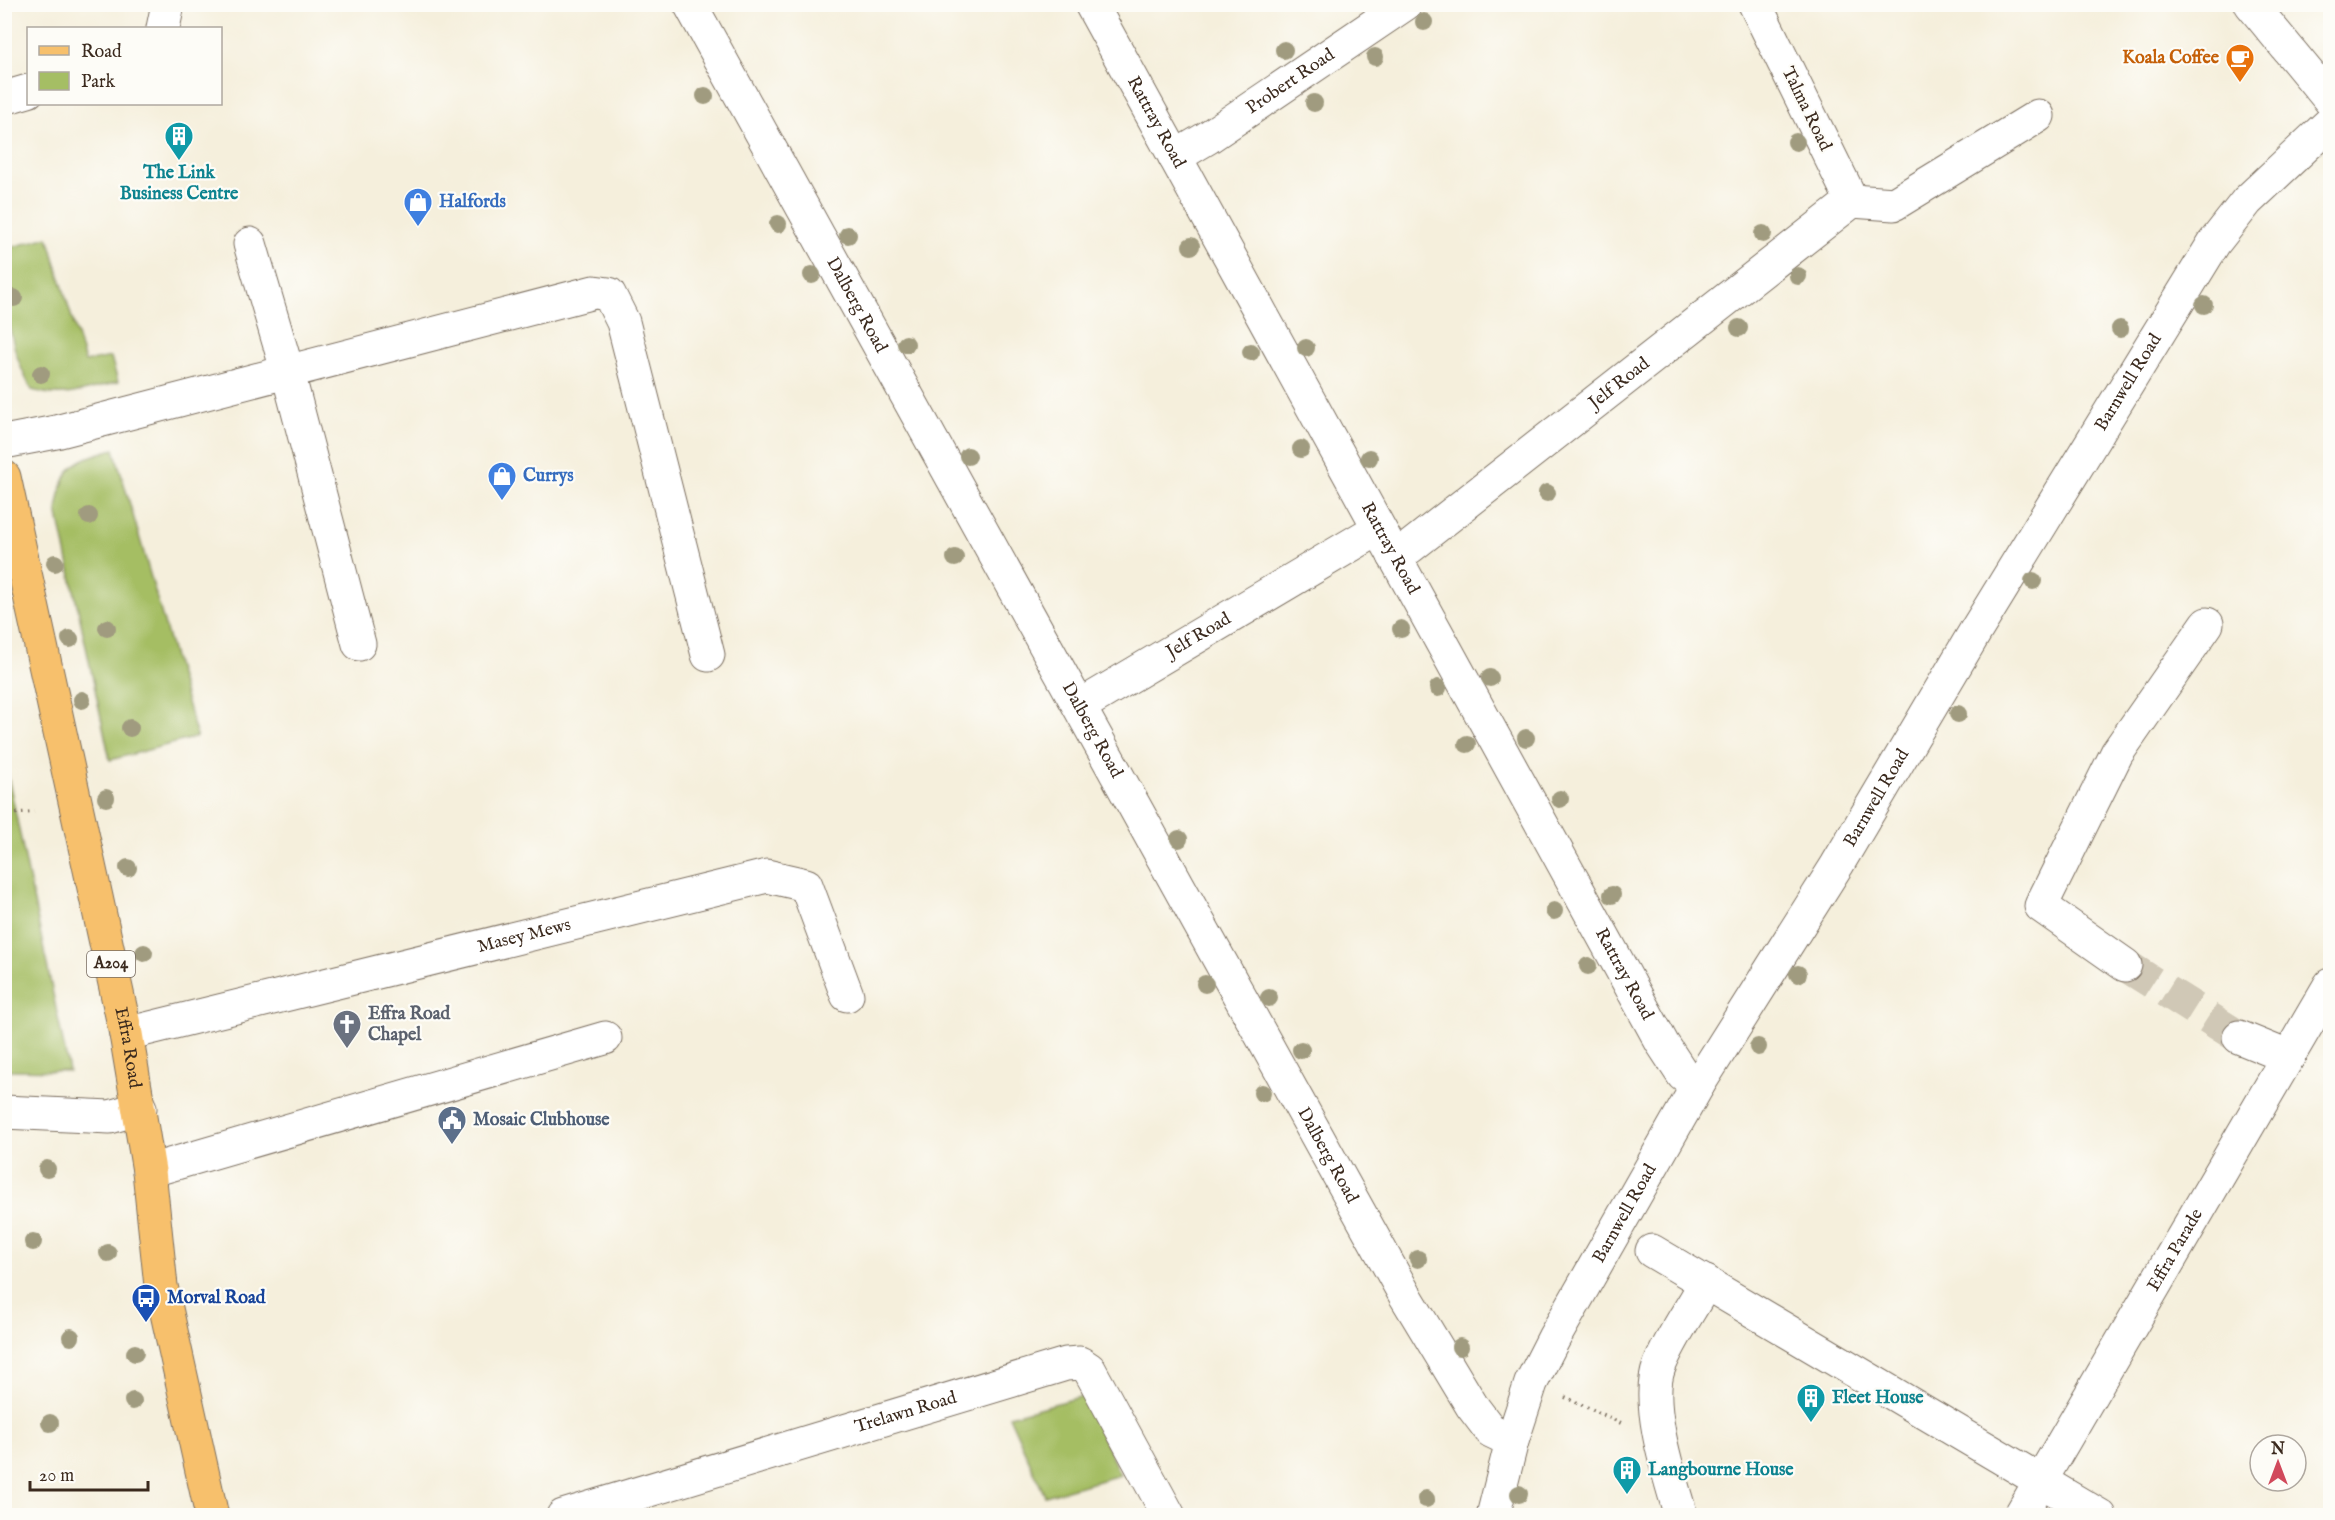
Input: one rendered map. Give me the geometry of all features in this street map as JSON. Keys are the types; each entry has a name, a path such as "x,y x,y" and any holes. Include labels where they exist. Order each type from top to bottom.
{"main road":[{"name":"Effra Road","path":"4,477 126,1034 149,1171 161,1286 212,1515"}],"street":[{"path":"163,27 168,4"},
{"name":"Dalberg Road","path":"690,4 1405,1295 1472,1406 1491,1431 1512,1441"},
{"name":"Rattray Road","path":"1091,4 1662,1043 1683,1075 1698,1085"},
{"name":"Probert Road","path":"1175,157 1207,138 1405,4"},
{"name":"Talma Road","path":"1755,4 1847,205"},
{"path":"2251,4 2331,100"},
{"path":"4,98 27,91"},
{"path":"1847,205 1894,204 2038,116"},
{"name":"Barnwell Road","path":"1493,1515 1512,1441 1531,1383 1554,1338 1698,1085 1837,866 1975,632 2214,243 2247,201 2331,123"},
{"name":"Jelf Road","path":"1080,706 1386,543 1410,547 1847,205"},
{"path":"250,244 288,373 359,644"},
{"path":"4,442 56,432 594,292 609,294 624,322 708,655"},
{"path":"2125,965 2041,906 2117,753 2207,624"},
{"name":"Masey Mews","path":"126,1034 767,876 806,885 847,995"},
{"name":"Effra Parade","path":"2020,1515 2331,985"},
{"path":"149,1171 605,1038"},
{"path":"2239,1038 2289,1057"},
{"path":"4,1112 110,1117 140,1108"},
{"path":"1652,1251 2100,1515"},
{"path":"1687,1511 1660,1442 1656,1386 1659,1368 1706,1282"},
{"name":"Trelawn Road","path":"563,1515 1066,1364 1080,1363 1089,1369 1169,1515"}],"path":[{"path":"4,814 34,812"},
{"path":"1556,1393 1660,1442"}],"green space":[{"path":"48,237 85,362 111,357 118,382 75,393 54,394 32,390 24,374 12,339 9,321 5,285 5,249"},
{"path":"114,449 197,737 110,760 57,510 63,483 72,467 88,457"},
{"path":"5,762 69,1071 5,1070"},
{"path":"1084,1396 1120,1475 1045,1496 1009,1416"}],"tunnel":[{"path":"2125,965 2239,1037"}],"place":[{"name":"Koala Coffee","path":"2240,84"},
{"name":"The Link Business Centre","path":"179,162"},
{"name":"Halfords","path":"418,228"},
{"name":"Currys","path":"502,502"},
{"name":"Effra Road Chapel","path":"347,1050"},
{"name":"Mosaic Clubhouse","path":"452,1146"},
{"name":"Morval Road","path":"146,1324"},
{"name":"Fleet House","path":"1811,1424"},
{"name":"Langbourne House","path":"1627,1496"}]}
